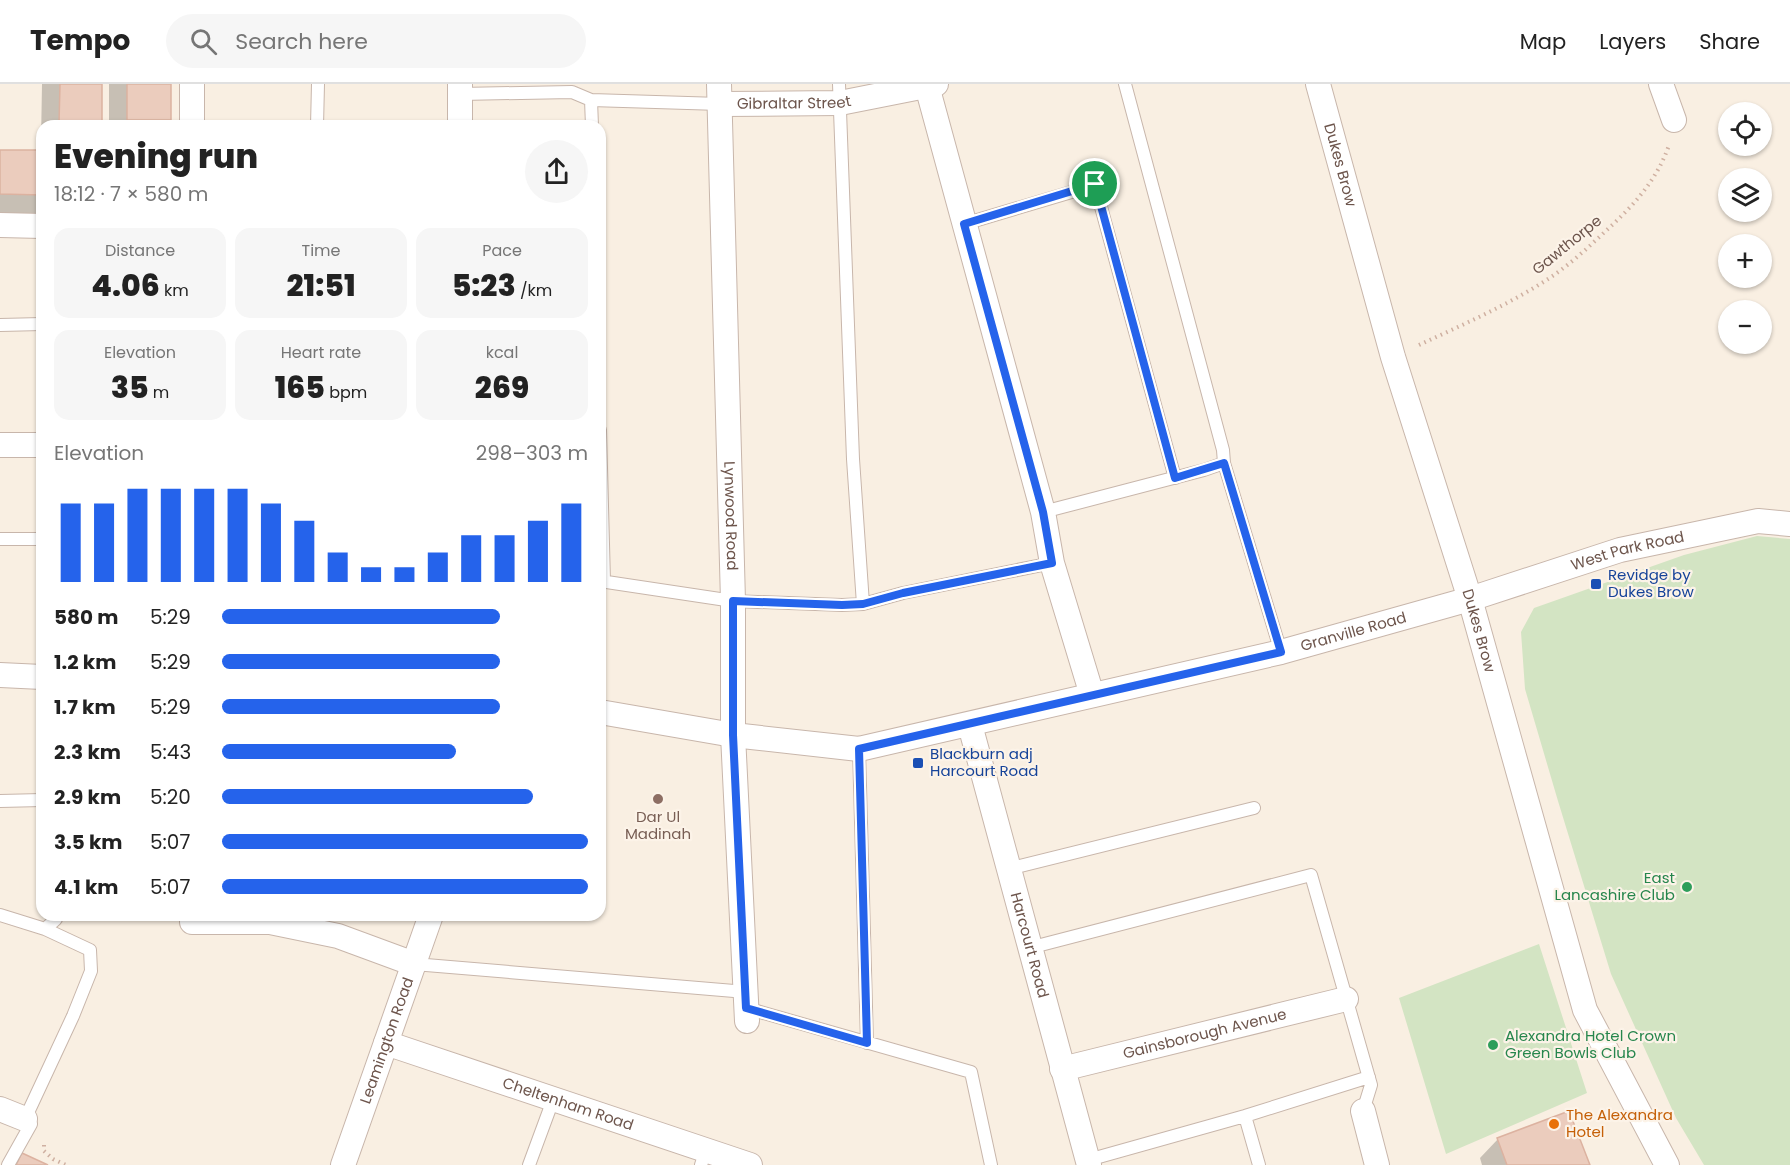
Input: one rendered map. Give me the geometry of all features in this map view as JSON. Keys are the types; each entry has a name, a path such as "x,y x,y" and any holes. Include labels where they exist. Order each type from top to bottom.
{"street":[{"path":"192,84 192,120"},
{"name":"Dukes Brow","path":"1318,84 1393,357 1470,599 1585,1010 1667,1165"},
{"path":"1662,84 1674,120"},
{"path":"931,85 964,224 1043,512 1052,563 1092,695"},
{"name":"Gibraltar Street","path":"720,94 840,93 931,85"},
{"path":"460,89 460,120"},
{"name":"Lynwood Road","path":"720,94 733,601 733,735 746,1007"},
{"path":"0,225 36,226"},
{"path":"0,445 36,445"},
{"name":"West Park Road","path":"1470,599 1620,550 1758,521 1790,524"},
{"name":"Granville Road","path":"606,713 733,735 859,749 1281,652 1470,599"},
{"path":"0,675 36,677"},
{"name":"Harcourt Road","path":"970,725 1089,1163"},
{"path":"192,921 297,921 414,963"},
{"name":"Leamington Road","path":"342,1165 429,921"},
{"name":"Gainsborough Avenue","path":"1062,1069 1346,999"},
{"name":"Cheltenham Road","path":"386,1043 553,1100 703,1158 750,1165"},
{"path":"0,1110 28,1121"},
{"path":"1363,1111 1377,1165"}],"lane":[{"path":"317,120 318,84"},
{"path":"1125,84 1223,450 1224,463 1281,652"},
{"path":"460,89 572,92 591,100 720,94"},
{"path":"840,93 854,459 863,604"},
{"path":"591,100 592,120"},
{"path":"964,224 1095,184 1175,478"},
{"path":"0,325 36,324"},
{"path":"1043,512 1224,463"},
{"path":"0,539 36,540"},
{"path":"606,583 733,601 842,605 863,604 903,593 1052,563"},
{"path":"859,749 867,1043"},
{"path":"0,801 36,800"},
{"path":"1008,869 1254,808"},
{"path":"1029,948 1311,875 1371,1085 1363,1111"},
{"path":"0,915 45,929 90,950 91,971 8,1165"},
{"path":"45,929 54,921"},
{"path":"414,963 746,1007 971,1072 991,1165"},
{"path":"1089,1163 1369,1077"},
{"path":"530,1165 553,1100"},
{"path":"1245,1116 1258,1165"}],"path":[{"name":"Gawthorpe","path":"1393,357 1523,294 1555,274 1588,247 1638,200 1658,169 1672,136 1674,120"}],"green space":[{"name":"East Lancashire Club","path":"1757,536 1790,539 1790,1165 1704,1165 1676,1118 1611,974 1525,689 1521,632 1534,608 1684,555"},
{"name":"Alexandra Hotel Crown Green Bowls Club","path":"1539,944 1587,1093 1446,1154 1399,998"}],"building":[{"path":"60,84 102,84 102,120 59,120"},
{"path":"127,84 171,84 171,120 127,120"},
{"path":"0,150 36,150 36,195 0,194"},
{"name":"The Alexandra Hotel","path":"1569,1111 1590,1165 1507,1165 1497,1138"},
{"path":"22,1153 48,1165 16,1165"}],"place":[{"name":"Revidge by Dukes Brow","path":"1596,584"},
{"name":"Blackburn adj Harcourt Road","path":"918,763"},
{"name":"Dar Ul Madinah","path":"658,799"},
{"name":"East Lancashire Club","path":"1687,887"},
{"name":"Alexandra Hotel Crown Green Bowls Club","path":"1493,1045"},
{"name":"The Alexandra Hotel","path":"1554,1124"}],"route":[{"path":"1095,184 1175,478 1224,463 1281,652 859,749 867,1043 746,1008 733,735 733,601 863,604 903,593 1052,563 1043,512 964,224 1095,184"}]}
